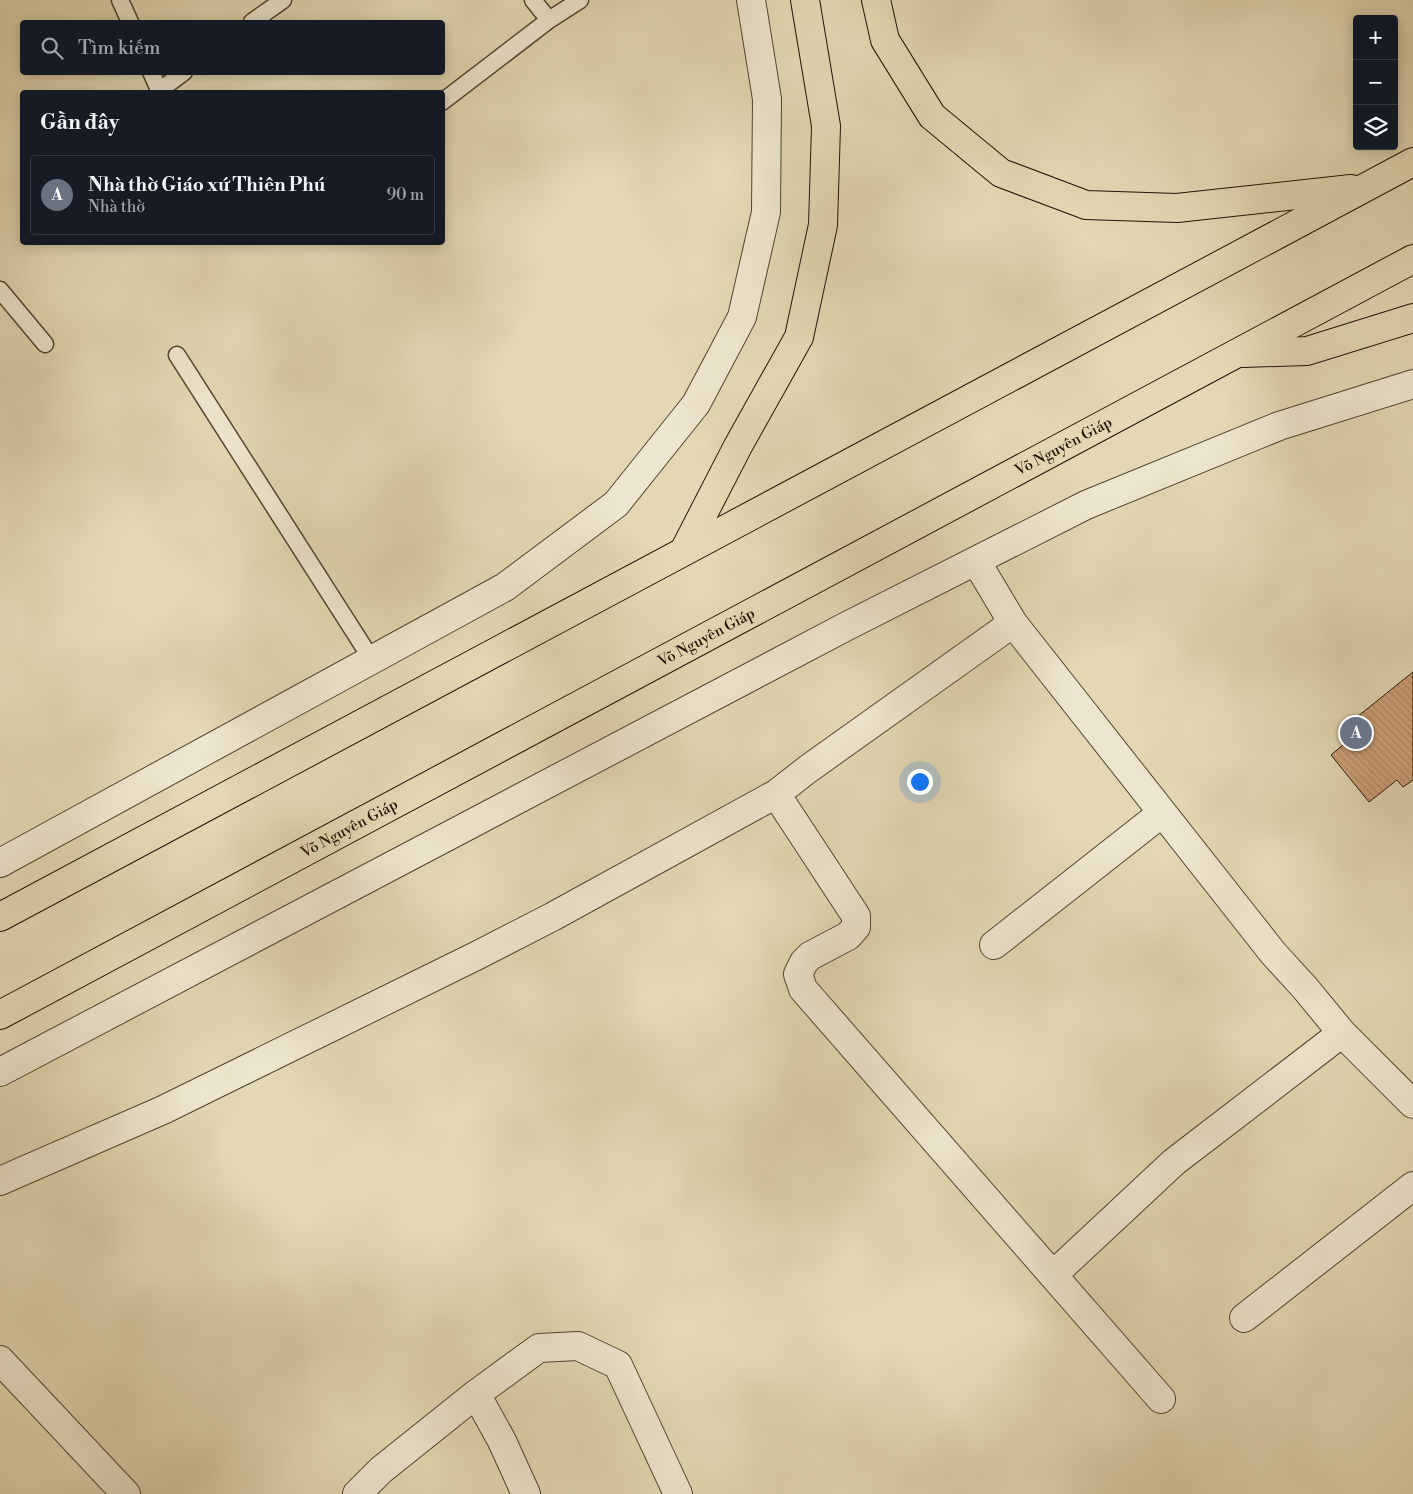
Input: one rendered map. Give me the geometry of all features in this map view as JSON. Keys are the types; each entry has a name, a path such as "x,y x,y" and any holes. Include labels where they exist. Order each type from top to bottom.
{"highway":[{"path":"684,552 738,446 799,337 823,225 826,126 805,0"},
{"path":"876,0 885,40 932,116 1002,173 1086,205 1177,208 1365,188"},
{"path":"0,917 1413,162"},
{"name":"Võ Nguyên Giáp","path":"0,1015 1413,259"},
{"path":"1237,354 1307,351 1413,318"}],"street":[{"path":"0,863 505,587 616,504 696,404 742,316 766,212 768,99 751,0"},
{"path":"0,1072 839,630 1086,505 1279,426 1413,384"},
{"path":"976,561 1013,623 1273,953 1342,1033 1413,1104"},
{"path":"0,1181 163,1110 560,913 776,794 808,769 1013,623"},
{"path":"776,794 856,916 856,927 848,936 810,956 804,962 798,974 803,989 1161,1399"},
{"path":"994,945 1162,813"},
{"path":"1053,1275 1174,1162 1342,1033"},
{"path":"1244,1318 1413,1186"},
{"path":"357,1494 382,1470 476,1394 539,1348 578,1346 618,1365 678,1494"},
{"path":"0,1360 126,1494"},
{"path":"476,1394 502,1441 526,1494"}],"lane":[{"path":"120,0 129,20"},
{"path":"255,20 283,0"},
{"path":"533,0 549,20"},
{"path":"445,100 549,20 580,0"},
{"path":"152,75 158,90"},
{"path":"162,90 180,75"},
{"path":"0,290 45,344"},
{"path":"177,355 372,660"}],"building":[{"path":"1413,672 1413,780 1403,787 1397,780 1369,802 1331,755 1355,735 1347,725"}],"place":[{"name":"Nhà thờ Giáo xứ Thiên Phú","path":"1356,733"}]}
